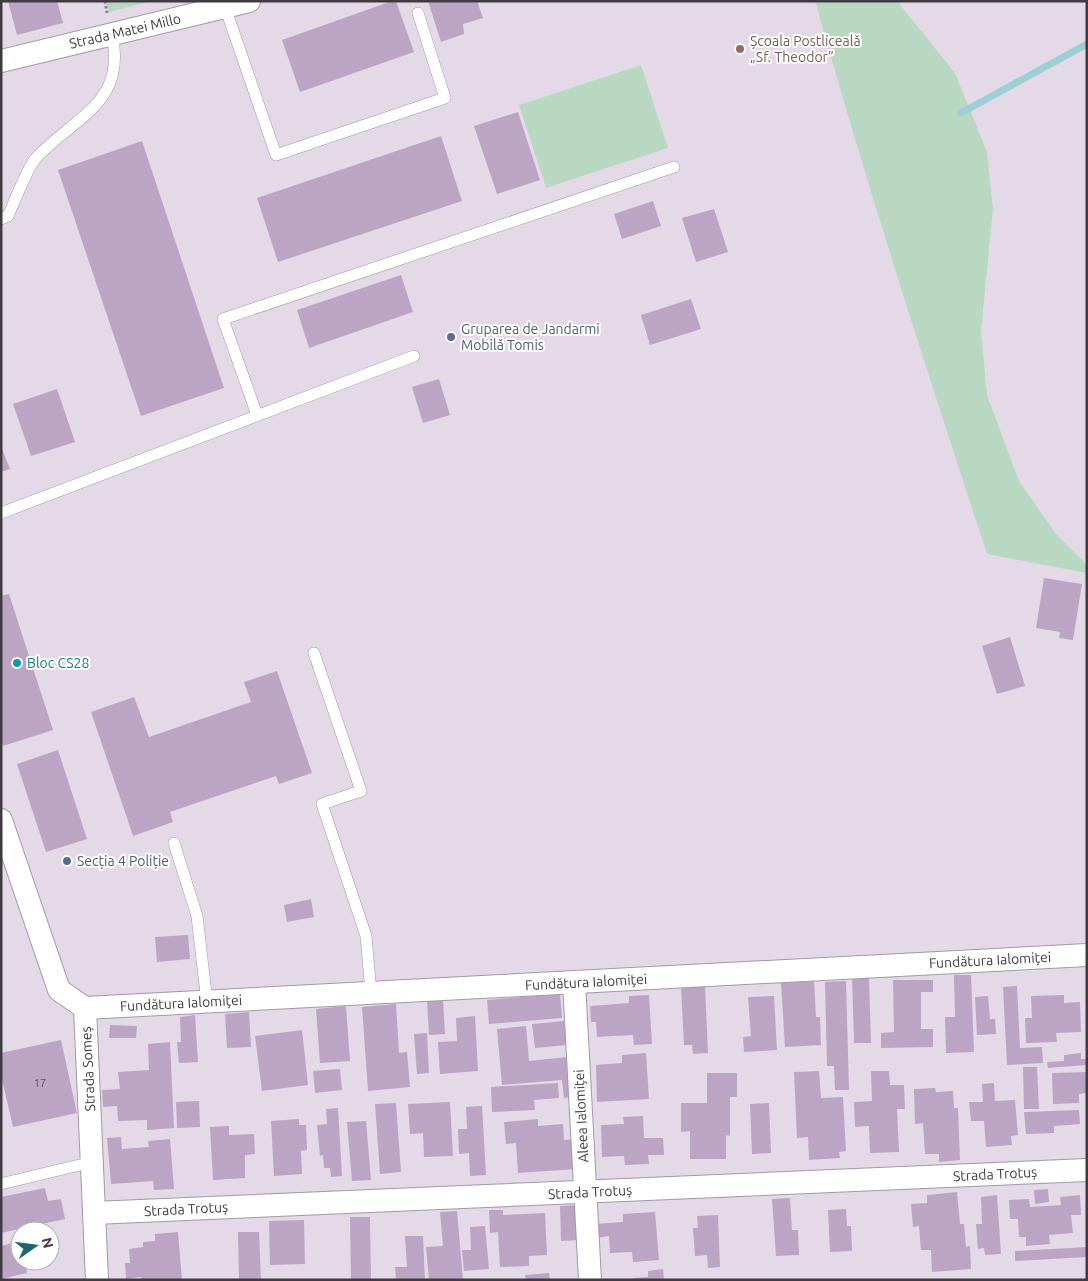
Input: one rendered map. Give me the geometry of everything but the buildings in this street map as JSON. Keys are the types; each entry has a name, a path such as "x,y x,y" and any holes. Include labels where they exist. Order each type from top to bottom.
{"street":[{"name":"Strada Matei Millo","path":"1,61 249,1"},
{"name":"Strada Someș","path":"1,820 59,990 85,1008 97,1280"},
{"name":"Fundătura Ialomiței","path":"85,1008 1087,955"},
{"name":"Aleea Ialomiței","path":"574,982 590,1280"},
{"name":"Strada Trotuș","path":"94,1213 1087,1170"}],"lane":[{"path":"225,7 276,155 445,98 418,13"},
{"path":"1,219 8,216 34,159 99,103 112,82 115,49 112,34"},
{"path":"257,415 224,318 674,167"},
{"path":"1,513 414,356"},
{"path":"314,654 361,792 322,804 366,936 371,993"},
{"path":"174,843 196,916 207,1002"},
{"path":"1,1184 92,1162"}],"green space":[{"path":"106,1 153,1 109,12"},
{"path":"815,1 897,1 955,73 987,152 993,209 981,331 987,395 1019,481 1056,534 1087,565 1087,573 987,554 876,209"},
{"path":"641,65 668,148 546,188 519,105"}],"waterway":[{"path":"961,113 1087,44"}],"place":[{"name":"Școala Postliceală „Sf. Theodor”","path":"740,49"},
{"name":"Gruparea de Jandarmi Mobilă Tomis","path":"451,337"},
{"name":"Bloc CS28","path":"17,663"},
{"name":"Secția 4 Poliție","path":"67,861"}]}
